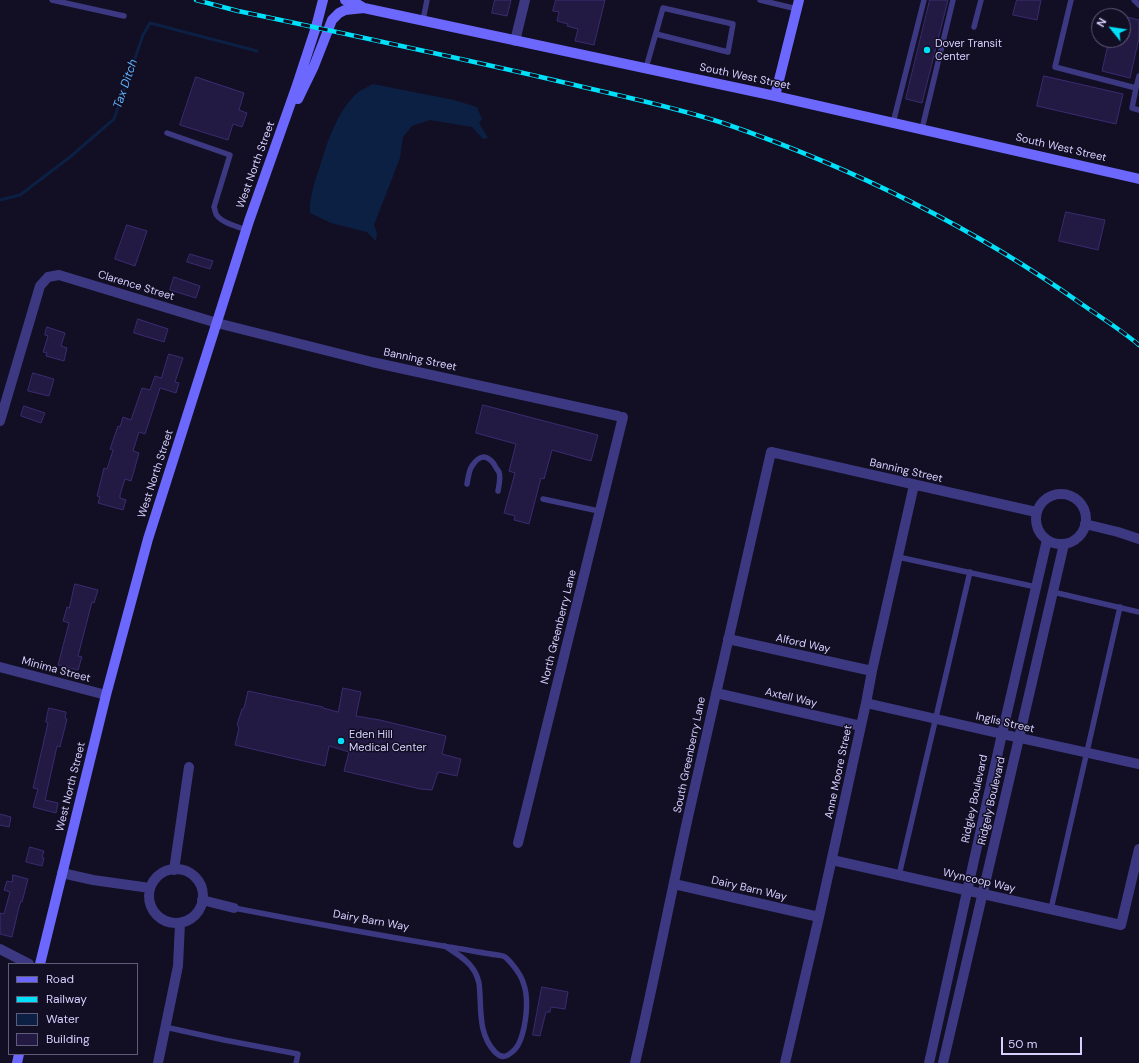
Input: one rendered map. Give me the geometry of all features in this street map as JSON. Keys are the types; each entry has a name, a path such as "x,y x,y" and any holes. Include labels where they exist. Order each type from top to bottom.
{"main road":[{"name":"West North Street","path":"40,963 106,696 148,539 246,230 281,131 324,0"},
{"name":"South West Street","path":"345,0 354,2 364,8 775,96 1139,179"},
{"path":"775,96 798,4"},
{"path":"281,131 306,83 332,20 339,13 345,10 364,8"}],"street":[{"path":"516,41 525,0"},
{"name":"Clarence Street","path":"0,421 40,286 48,277 59,275 217,323"},
{"name":"Banning Street","path":"217,323 384,364 621,416"},
{"name":"North Greenberry Lane","path":"518,843 621,416"},
{"name":"Banning Street","path":"771,452 1036,512"},
{"name":"South Greenberry Lane","path":"635,1063 728,639 771,452"},
{"name":"Anne Moore Street","path":"785,1063 832,860 872,671 914,485"},
{"path":"1058,493 1067,494 1081,503 1085,511 1085,524 1080,536 1074,541 1064,544 1057,544 1042,537 1035,522 1036,512 1038,506 1050,495 1058,493"},
{"path":"1085,524 1139,538"},
{"name":"Ridgley Boulevard","path":"929,1063 1047,540"},
{"name":"Ridgely Boulevard","path":"943,1063 1064,544"},
{"name":"Alford Way","path":"728,639 872,671"},
{"name":"Minima Street","path":"0,667 106,696"},
{"name":"Axtell Way","path":"716,693 861,726"},
{"name":"Inglis Street","path":"866,702 1139,764"},
{"path":"174,870 189,767"},
{"name":"Wyncoop Way","path":"832,860 1121,925 1139,848"},
{"path":"174,870 180,870 193,875 202,892 202,900 199,910 195,915 180,923 166,921 155,914 149,895 150,888 157,877 162,873 174,870"},
{"path":"62,873 93,880 150,888"},
{"name":"Dairy Barn Way","path":"674,884 819,917"},
{"path":"202,900 234,908"},
{"path":"158,1063 178,966 180,923"},
{"path":"0,949 27,963"},
{"path":"934,1040 948,1043"}],"lane":[{"path":"52,0 124,16"},
{"path":"423,20 427,0"},
{"path":"760,0 798,4"},
{"path":"893,123 924,0"},
{"path":"922,129 953,0"},
{"path":"974,26 981,0"},
{"path":"1071,0 1055,67 1136,88"},
{"path":"1134,0 1139,5"},
{"path":"646,68 663,8 733,24 728,52 656,34"},
{"path":"1139,76 1132,108 1139,110"},
{"path":"167,133 230,155 214,207 216,214 225,222 246,230"},
{"path":"467,484 471,467 482,457 487,458 499,471 500,479 498,491"},
{"path":"543,499 594,510"},
{"path":"898,557 1036,587"},
{"path":"900,875 970,572"},
{"path":"1053,592 1139,612"},
{"path":"1051,909 1120,607"},
{"name":"Dairy Barn Way","path":"234,908 445,946 505,957 515,967 521,976 526,995 523,1033 519,1043 509,1055 504,1057 498,1055 486,1039 482,1025 479,981 473,968 464,959 445,946"},
{"path":"165,1027 298,1054 296,1063"}],"water":[{"path":"373,84 454,100 477,107 482,119 479,123 488,138 483,139 472,127 430,120 412,126 403,137 400,158 374,225 377,234 376,241 367,232 331,223 310,213 310,201 314,183 334,127 344,109 357,93"}],"building":[{"path":"495,0 511,0 507,16 492,13"},
{"path":"556,0 605,0 594,45 575,41 578,29 557,21 559,12 553,11"},
{"name":"Dover Transit Center","path":"930,0 948,0 922,103 906,99"},
{"path":"1017,0 1041,0 1037,20 1013,15"},
{"path":"1131,18 1139,20 1139,38 1130,78 1102,71 1107,48 1131,48"},
{"path":"1044,76 1123,94 1116,124 1037,106"},
{"path":"196,77 244,93 239,110 247,113 242,127 233,124 228,140 180,125"},
{"path":"1066,212 1105,220 1098,250 1059,241"},
{"path":"127,225 147,231 135,266 115,259"},
{"path":"190,254 213,261 210,269 187,262"},
{"path":"174,277 200,286 196,298 170,290"},
{"path":"138,319 168,329 164,342 134,333"},
{"path":"47,327 65,333 61,346 67,348 64,361 46,356 47,353 43,352 48,336 45,335"},
{"path":"169,354 183,358 175,382 179,383 176,393 160,388 145,434 139,432 133,451 139,453 131,481 125,479 120,495 120,498 126,500 123,510 98,503 100,497 97,496 104,468 107,469 113,450 110,449 118,426 120,427 123,417 131,420 142,388 150,390 155,376 161,378"},
{"path":"33,373 54,379 49,396 28,391"},
{"path":"483,405 598,435 591,461 552,450 544,479 541,478 529,524 514,520 515,516 504,513 515,473 509,471 516,444 476,433"},
{"path":"24,406 45,413 41,423 21,416"},
{"path":"75,584 98,590 94,603 92,602 78,656 82,657 78,670 58,665 69,623 63,621 67,607 69,608"},
{"name":"Eden Hill Medical Center","path":"343,688 361,692 356,716 380,720 446,736 442,754 461,759 457,776 438,772 432,790 420,789 344,771 349,752 329,746 325,766 235,745 239,728 237,725 242,709 244,708 248,691 323,707 338,712"},
{"path":"49,708 66,712 65,718 67,719 60,747 57,746 45,800 58,803 56,813 33,807 38,789 33,788 48,723 46,722"},
{"path":"0,814 11,817 9,827 0,825"},
{"path":"30,847 44,851 42,866 26,862"},
{"path":"13,875 28,879 22,902 21,901 19,907 12,937 0,934 0,913 4,914 10,892 4,890 7,881 12,882"},
{"path":"542,987 568,992 565,1009 551,1007 550,1012 546,1012 540,1036 533,1035"}],"waterway":[{"name":"Tax Ditch","path":"0,200 20,195 70,157 114,119 143,35 150,23 257,51"}],"railway":[{"path":"196,0 238,11 643,101 684,111 771,140 864,179 955,225 1041,277 1111,324 1139,345"}],"place":[{"name":"Dover Transit Center","path":"927,50"},
{"name":"Eden Hill Medical Center","path":"341,741"}]}
